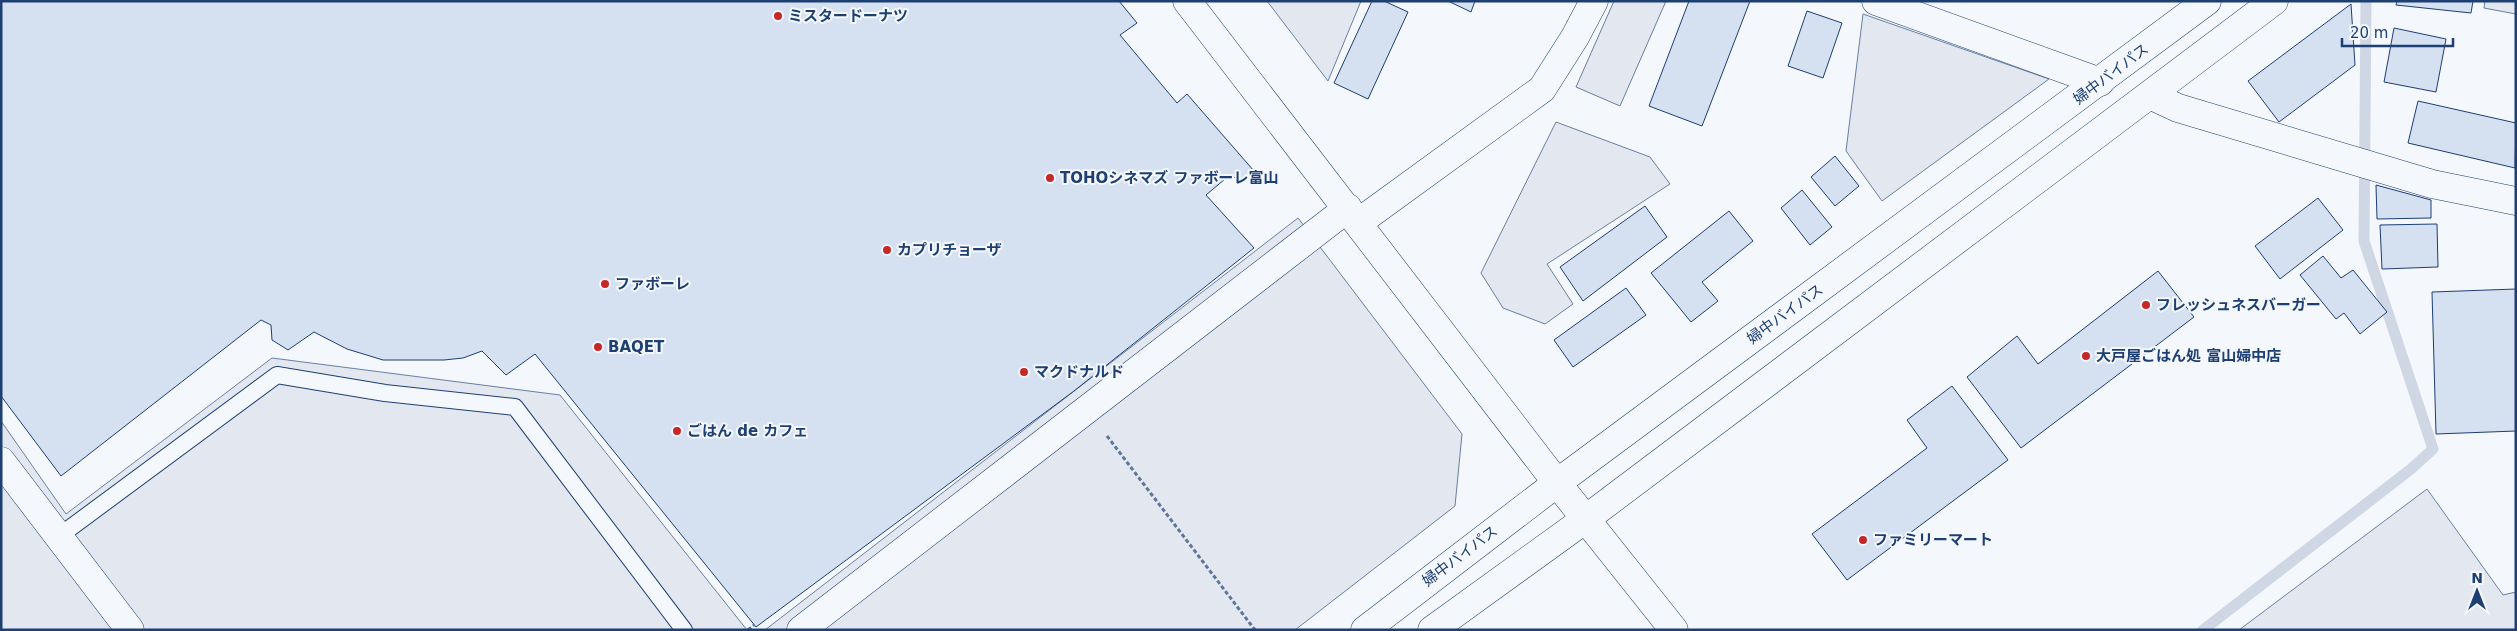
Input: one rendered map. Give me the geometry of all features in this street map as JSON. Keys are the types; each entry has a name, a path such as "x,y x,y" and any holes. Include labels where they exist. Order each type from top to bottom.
{"main road":[{"path":"1187,1 1354,215 1557,482 1674,630"},
{"path":"801,630 1087,409 1354,215 1542,89 1594,1"},
{"path":"1876,1 2100,82"},
{"name":"婦中バイパス","path":"1365,630 1557,482 2207,1"},
{"path":"1432,630 1587,518 2274,1"},
{"path":"2150,95 2178,108 2432,184 2516,201"},
{"path":"1,461 130,630"}],"lane":[{"path":"58,537 277,375 385,392 515,407 684,630"}],"path":[{"path":"1087,409 1255,630"},
{"path":"748,630 754,625"}],"shaded area":[{"path":"1267,1 1361,1 1328,81"},
{"path":"1614,1 1666,1 1620,106 1576,87"},
{"path":"2485,1 2516,1 2516,14 2484,8"},
{"path":"1863,14 2049,79 1882,201 1846,151"},
{"path":"1556,122 1650,157 1670,184 1547,264 1573,304 1545,324 1503,308 1481,273"},
{"path":"1298,218 1462,434 1455,506 1295,630 765,630"},
{"path":"272,358 560,395 747,630 1,630 1,421 66,514"},
{"path":"2427,489 2503,595 2516,592 2516,630 2239,630"}],"building":[{"name":"ファボーレ","path":"1,1 1119,1 1137,23 1120,35 1177,103 1187,94 1254,171 1240,183 1231,174 1206,195 1254,248 1074,391 756,627 535,354 506,375 482,351 463,358 444,360 383,360 347,349 314,332 288,350 272,340 271,325 261,320 61,476 1,396"},
{"path":"1372,1 1384,1 1408,12 1368,99 1334,83"},
{"path":"1448,1 1475,1 1471,12"},
{"path":"1689,1 1750,1 1702,126 1649,106"},
{"path":"2397,1 2473,1 2471,13 2396,5"},
{"path":"2351,4 2355,65 2279,122 2248,81"},
{"path":"1807,11 1842,23 1823,78 1788,66"},
{"path":"2394,28 2446,39 2436,92 2384,82"},
{"path":"2418,101 2516,123 2515,168 2408,143"},
{"path":"1835,156 1859,186 1835,206 1811,177"},
{"path":"2376,185 2431,200 2431,218 2377,219"},
{"path":"1802,190 1832,227 1810,245 1781,208"},
{"path":"2318,198 2343,230 2280,279 2255,246"},
{"path":"1645,206 1667,237 1583,301 1560,267"},
{"path":"1729,211 1753,241 1702,282 1718,301 1691,322 1651,273"},
{"path":"2437,224 2438,267 2382,269 2380,225"},
{"path":"2323,256 2341,278 2353,270 2387,312 2360,334 2344,313 2336,319 2300,275"},
{"path":"2158,271 2194,317 2021,448 1967,377 2017,336 2038,364"},
{"path":"1626,288 1646,315 1573,367 1554,340"},
{"path":"2516,289 2516,431 2436,434 2432,292"},
{"path":"1952,386 2008,460 1847,580 1812,534 1927,448 1907,420"}],"waterway":[{"path":"2203,630 2411,469 2433,449 2364,241 2366,1"}],"place":[{"name":"ミスタードーナツ","path":"778,16"},
{"name":"TOHOシネマズ ファボーレ富山","path":"1050,178"},
{"name":"カプリチョーザ","path":"887,250"},
{"name":"ファボーレ","path":"605,284"},
{"name":"フレッシュネスバーガー","path":"2146,305"},
{"name":"BAQET","path":"598,347"},
{"name":"大戸屋ごはん処 富山婦中店","path":"2086,356"},
{"name":"マクドナルド","path":"1024,372"},
{"name":"ごはん de カフェ","path":"677,431"},
{"name":"ファミリーマート","path":"1863,540"}]}
